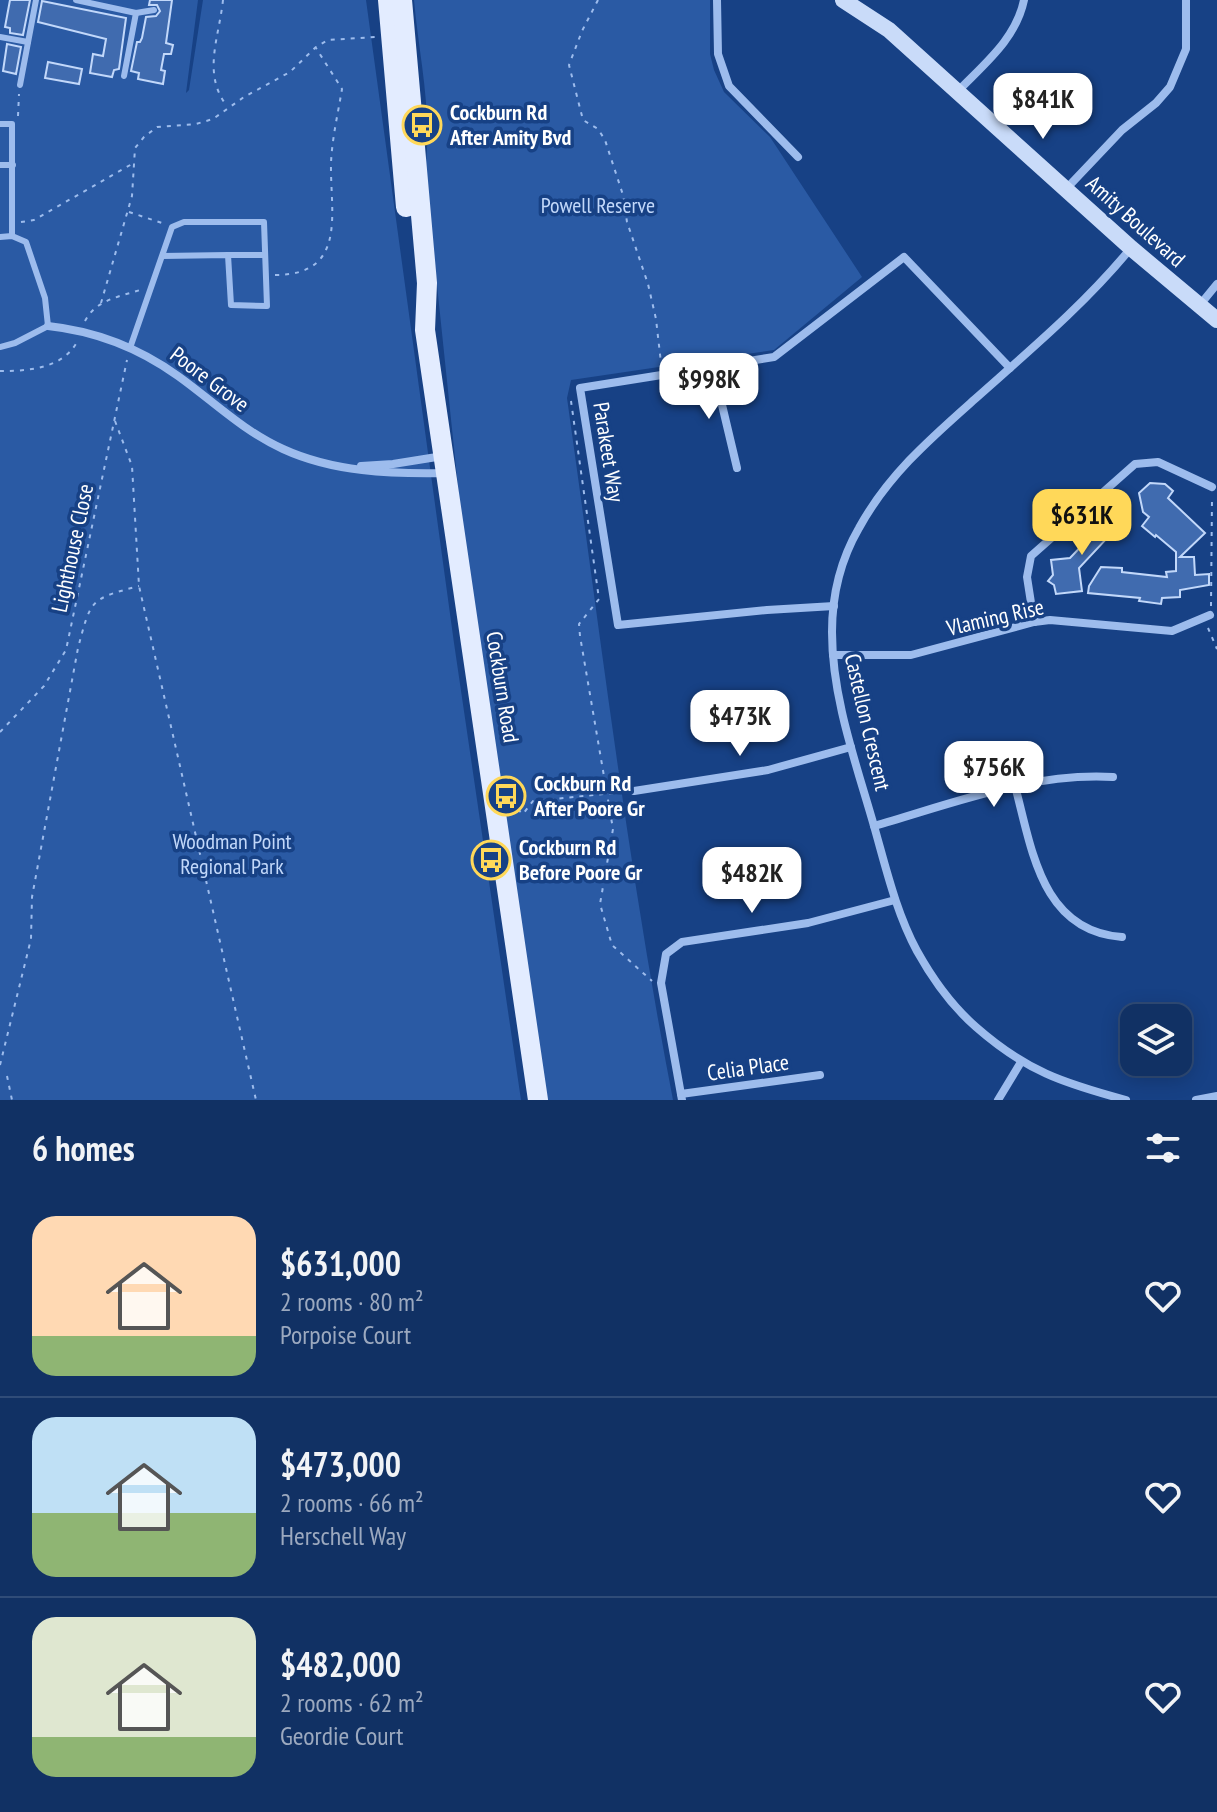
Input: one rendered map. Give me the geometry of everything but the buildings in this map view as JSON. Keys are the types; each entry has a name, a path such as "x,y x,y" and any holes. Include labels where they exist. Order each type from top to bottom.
{"main road":[{"name":"Cockburn Road","path":"388,0 417,313 425,330"},
{"name":"Cockburn Road","path":"402,0 427,283 425,330 538,1100"}],"street":[{"path":"717,0 718,54 729,86 798,157"},
{"path":"958,92 1006,40 1021,15 1024,0"},
{"path":"1066,189 1122,130 1156,103 1170,87 1186,49 1186,0"},
{"name":"Amity Boulevard","path":"854,3 889,30 1198,307 1217,320"},
{"name":"Castellon Crescent","path":"1126,1100 1065,1084 1021,1062 975,1026 918,952 895,900 851,747 838,694 833,655 838,580 851,544 888,482 944,427 1074,312 1131,248"},
{"name":"Parakeet Way","path":"834,606 618,625 580,388 774,357 904,257 1010,368"},
{"path":"1198,307 1217,284"},
{"name":"Poore Grove","path":"48,326 81,330 130,348 160,364 242,426 283,449 322,463 386,474 444,465"},
{"path":"713,367 737,468"},
{"path":"1034,622 1027,577 1031,556 1135,464 1158,462 1212,487"},
{"name":"Poore Grove","path":"348,467 444,465"},
{"name":"Vlaming Rise","path":"833,655 911,655 1050,620 1172,631 1210,615"},
{"path":"634,791 768,770 851,747"},
{"path":"874,826 1015,786 1085,775 1113,777"},
{"path":"1015,786 1037,870 1054,900 1077,923 1106,935 1122,937"},
{"path":"682,1097 661,983 666,954 682,942 808,923 895,900"},
{"path":"998,1100 1021,1062"},
{"name":"Celia Place","path":"682,1097 820,1075"},
{"path":"1196,1100 1217,1096"}],"lane":[{"path":"20,85 36,0"},
{"path":"76,0 136,13 154,10"},
{"path":"124,76 136,13"},
{"path":"0,37 28,42"},
{"path":"0,124 12,124 12,236"},
{"path":"0,165 13,165"},
{"path":"130,348 172,227 184,222 264,222 267,306 231,305 228,255"},
{"path":"0,237 12,236 26,242 45,298 48,326 0,347"},
{"path":"162,256 265,255"}],"path":[{"path":"223,0 212,81 228,107"},
{"path":"101,303 132,196 135,148 157,127 196,124 213,119 228,107 290,72 328,40 379,37"},
{"path":"265,275 300,274 322,258 332,239 331,159 342,89 316,47"},
{"path":"12,124 18,116 20,85"},
{"path":"12,222 34,220 133,163"},
{"path":"128,211 172,227"},
{"path":"0,371 57,362 76,345 92,310 101,303 150,287"},
{"name":"Lighthouse Close","path":"0,732 44,686 66,650 130,348"},
{"path":"115,421 132,466 139,586 256,1100"},
{"path":"1211,504 1212,602"},
{"path":"0,1065 31,939 32,897 78,648 88,610 104,595 139,586"},
{"path":"1208,630 1217,649"},
{"path":"509,794 511,803 523,814 533,801 634,791"},
{"path":"7,1076 12,1100"}],"green space":[{"name":"Woodman Point Regional Park","path":"0,0 198,0 186,93 189,90 203,0 366,0 454,643 521,1100 0,1100"},
{"name":"Powell Reserve","path":"414,0 710,0 710,54 724,92 770,137 862,277 774,350 571,380 567,398 616,750 642,925 673,1100 546,1100 461,515 425,170 426,106"}],"place":[{"name":"Cockburn Rd After Amity Bvd","path":"422,125"},
{"name":"Cockburn Rd After Poore Gr","path":"506,796"},
{"name":"Cockburn Rd Before Poore Gr","path":"491,860"}]}
